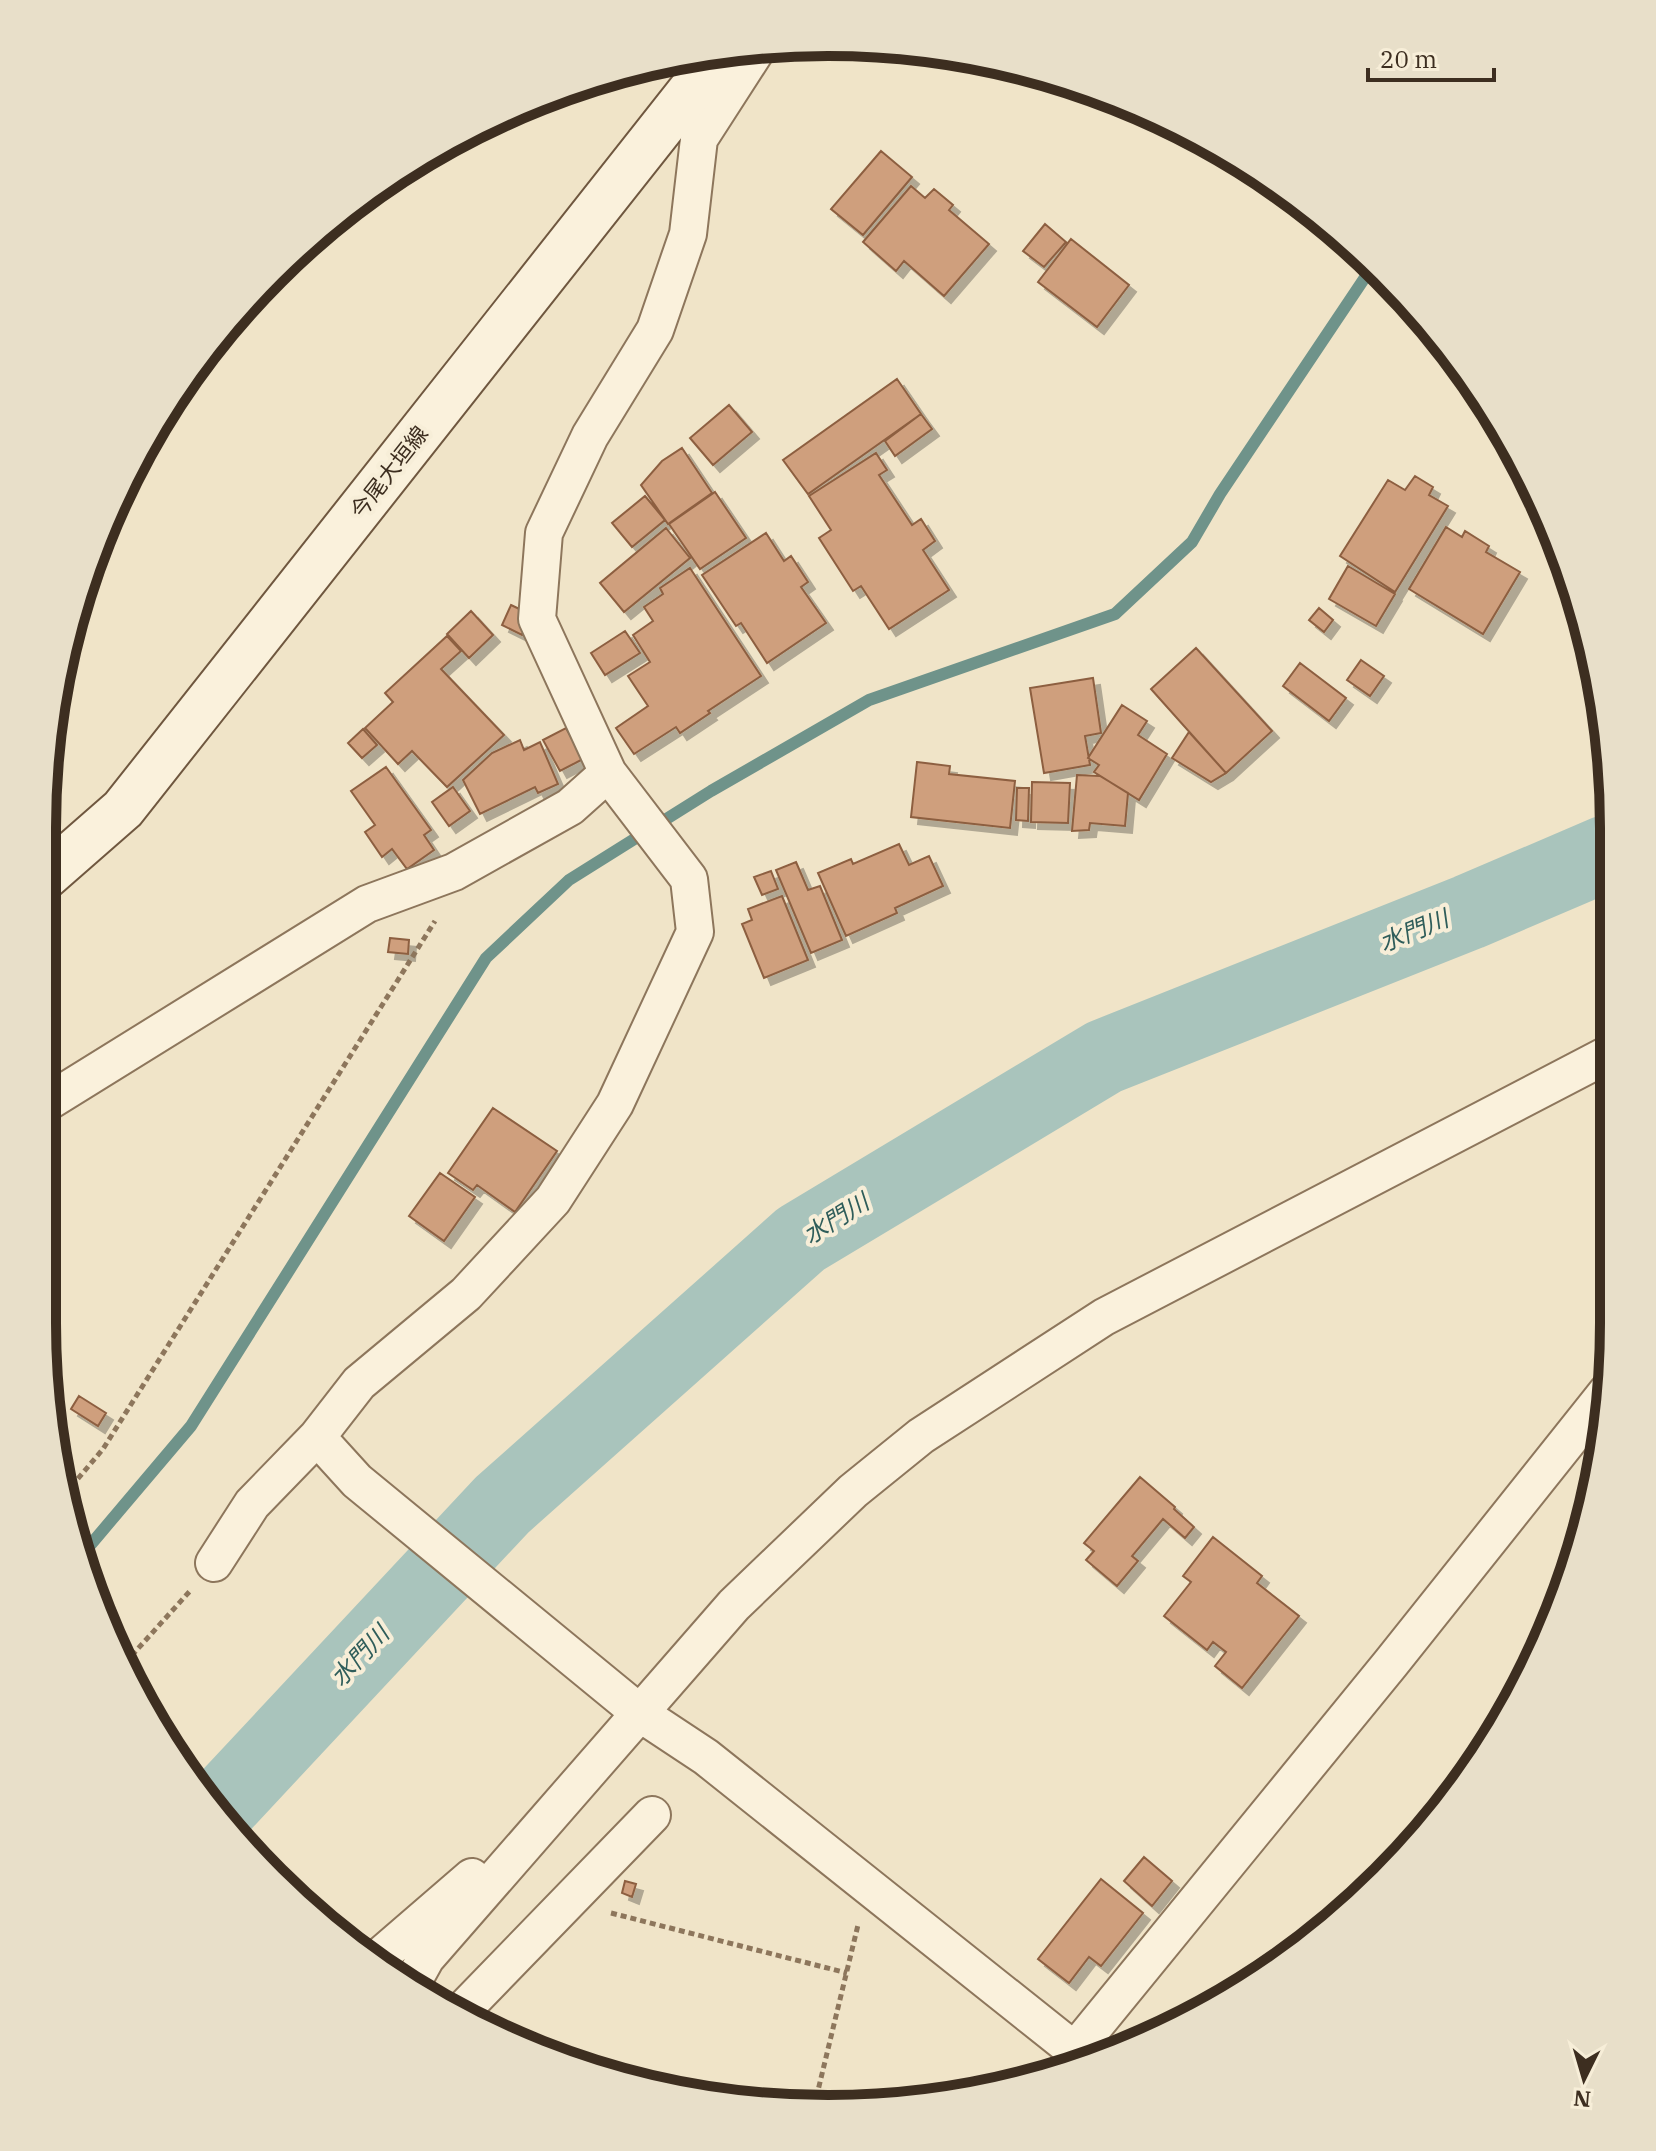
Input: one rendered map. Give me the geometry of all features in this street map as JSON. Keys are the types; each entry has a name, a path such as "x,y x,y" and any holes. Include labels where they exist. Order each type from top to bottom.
{"main road":[{"name":"今尾大垣線","path":"56,868 123,809 710,66"}],"street":[{"path":"214,1563 252,1504 317,1437 359,1383 466,1294 553,1200 615,1104 695,932 689,879 616,783 537,619 544,533 590,436 655,330 688,234 699,139 749,61"},
{"path":"56,1097 367,904 454,872 616,783"},
{"path":"416,1976 426,1958 734,1605 853,1491 921,1436 1104,1317 1600,1059"},
{"path":"1087,2050 1595,1408"},
{"path":"317,1437 357,1481 641,1714 706,1757 1078,2053"},
{"path":"468,2005 652,1815"},
{"path":"383,1954 486,1866 513,1860"}],"path":[{"path":"73,1484 103,1449 432,928 454,872"},
{"path":"132,1655 214,1563"},
{"path":"817,2095 868,1886"},
{"path":"568,1902 847,1973"}],"building":[{"path":"881,151 912,177 863,235 831,209"},
{"path":"911,186 925,198 934,189 953,205 949,210 989,244 944,296 904,261 896,271 863,242"},
{"path":"1045,224 1066,242 1044,267 1023,251"},
{"path":"1071,239 1129,285 1097,327 1038,282"},
{"path":"897,379 921,414 808,494 783,460"},
{"path":"729,405 752,432 713,465 690,438"},
{"path":"921,414 932,429 895,456 885,441"},
{"path":"682,448 712,493 668,524 641,485 662,461"},
{"path":"876,453 887,470 879,475 912,525 921,519 935,541 923,550 949,590 889,629 861,586 853,591 819,538 831,530 809,496"},
{"path":"1415,476 1433,487 1429,495 1448,506 1395,592 1340,556 1388,480 1405,490"},
{"path":"715,492 746,538 700,569 669,524"},
{"path":"645,496 665,520 632,547 612,523"},
{"path":"1446,527 1462,537 1465,531 1489,546 1486,552 1520,572 1483,634 1409,589"},
{"path":"666,528 690,558 624,612 600,583"},
{"path":"766,533 784,561 791,556 808,582 801,587 826,623 767,663 741,623 736,626 702,575"},
{"path":"1348,566 1395,594 1376,626 1329,599"},
{"path":"690,568 761,676 680,733 676,727 634,754 616,728 648,706 628,676 650,662 633,635 653,621 644,607 663,594 660,588"},
{"path":"511,605 532,615 522,635 502,625"},
{"path":"1319,608 1333,620 1324,632 1309,620"},
{"path":"471,611 493,635 469,658 447,634"},
{"path":"625,631 640,653 605,675 591,653"},
{"path":"447,636 461,651 441,669 504,735 447,787 412,751 398,764 365,728 393,702 385,693"},
{"path":"1196,648 1272,731 1226,773 1151,689"},
{"path":"1361,660 1384,676 1370,696 1347,680"},
{"path":"1300,663 1346,698 1329,721 1283,686"},
{"path":"1093,678 1101,733 1085,736 1090,765 1044,773 1030,688"},
{"path":"1122,705 1147,721 1138,735 1167,754 1139,800 1094,772 1099,765 1088,758"},
{"path":"566,728 583,759 560,771 543,740"},
{"path":"363,729 377,745 362,758 348,743"},
{"path":"1189,732 1226,773 1211,782 1172,758"},
{"path":"520,740 524,750 540,742 558,784 538,793 535,787 480,814 463,780 492,753"},
{"path":"917,762 950,766 949,774 1015,781 1010,828 911,817"},
{"path":"386,767 431,830 424,835 434,850 407,869 392,849 382,857 365,832 375,825 351,791"},
{"path":"1077,775 1100,776 1128,793 1125,826 1090,823 1089,830 1072,831"},
{"path":"1032,782 1070,783 1068,823 1031,822"},
{"path":"453,787 470,811 449,826 432,802"},
{"path":"1017,788 1029,788 1028,821 1016,820"},
{"path":"899,844 909,865 929,856 943,886 895,908 897,913 846,936 818,873 851,859 853,864"},
{"path":"796,862 808,890 820,886 842,940 811,953 776,870"},
{"path":"771,871 778,889 762,895 754,877"},
{"path":"782,896 808,960 764,978 742,924 752,920 748,909"},
{"path":"390,938 409,940 408,954 388,952"},
{"path":"493,1108 557,1151 515,1212 477,1185 473,1190 448,1173"},
{"path":"440,1173 475,1197 444,1241 409,1216"},
{"path":"79,1396 106,1413 98,1426 71,1409"},
{"path":"1140,1477 1194,1527 1185,1538 1163,1519 1132,1556 1138,1561 1117,1586 1086,1560 1094,1551 1084,1543"},
{"path":"1213,1537 1262,1576 1257,1583 1299,1616 1242,1688 1215,1666 1226,1652 1213,1642 1207,1650 1164,1616 1191,1582 1183,1576"},
{"path":"1144,1857 1172,1881 1152,1906 1124,1881"},
{"path":"1101,1879 1143,1913 1101,1966 1089,1957 1069,1983 1038,1959"},
{"path":"625,1881 636,1884 632,1897 622,1893"}],"waterway":[{"path":"89,1546 191,1426 486,958 569,880 711,791 869,700 1115,614 1192,542 1220,494 1367,275"},
{"name":"水門川","path":"224,1803 502,1505 801,1239 1104,1057 1469,912 1600,856"}]}
